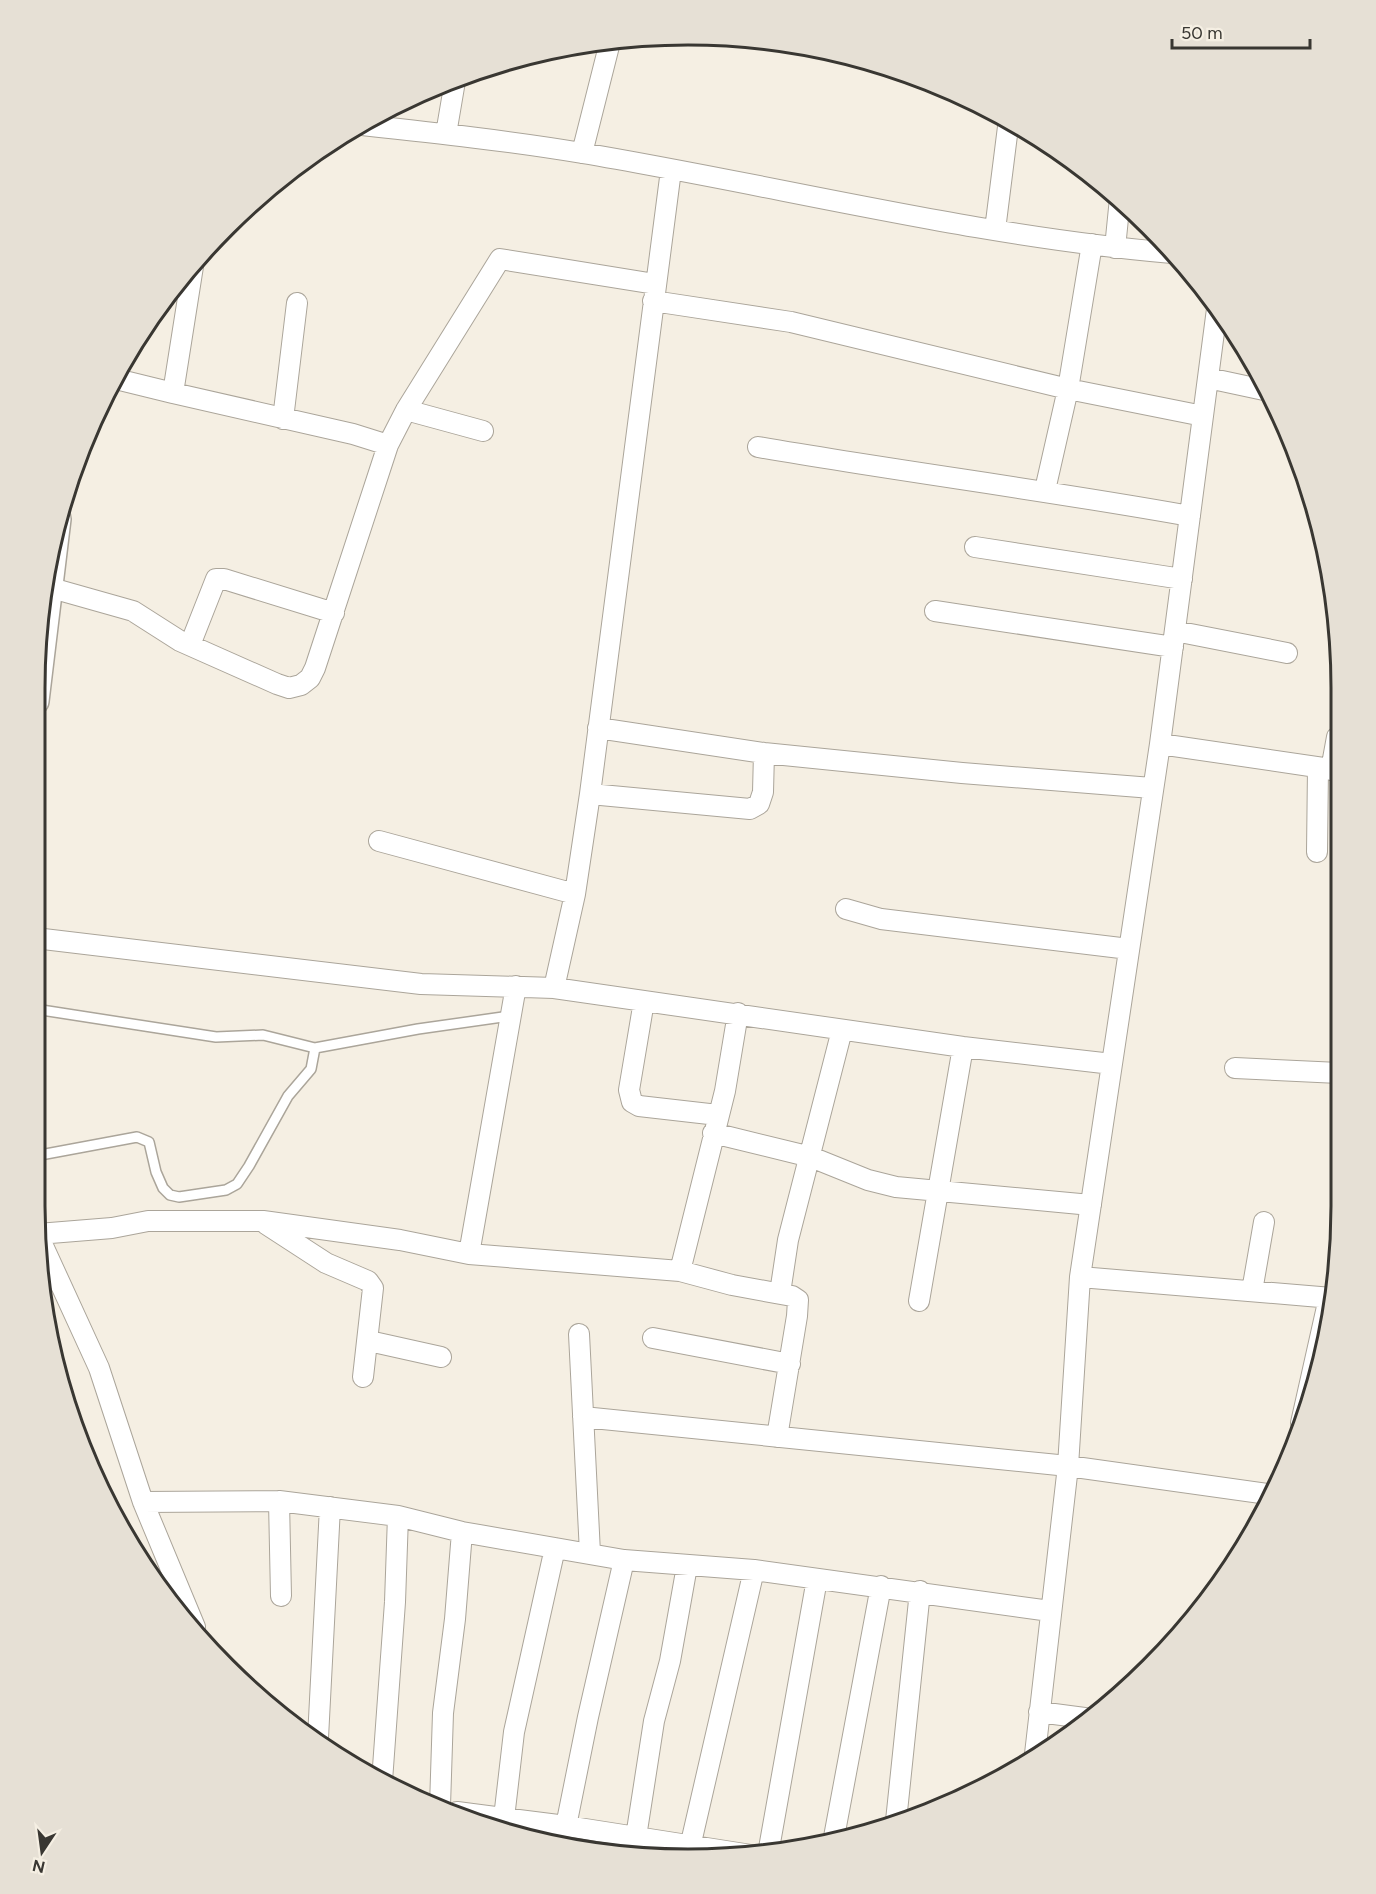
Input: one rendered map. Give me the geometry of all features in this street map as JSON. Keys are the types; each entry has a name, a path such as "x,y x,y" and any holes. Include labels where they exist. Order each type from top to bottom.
{"street":[{"path":"582,153 608,51"},
{"path":"446,134 454,90"},
{"path":"375,126 582,153 995,230 1115,248 1160,252"},
{"path":"995,230 1008,130"},
{"path":"554,988 575,894 590,794 671,170"},
{"path":"1115,248 1119,211"},
{"path":"1045,490 1068,390 1092,244"},
{"path":"53,588 133,611 190,645 277,684 289,688 301,686 310,678 315,668 388,445 406,410 500,259 790,322 1068,390 1203,416"},
{"path":"173,393 191,282"},
{"path":"283,419 297,303"},
{"path":"1036,1747 1068,1466 1080,1277 1160,744 1215,321"},
{"path":"1208,378 1257,388"},
{"path":"123,381 354,434 388,445"},
{"path":"406,410 483,431"},
{"path":"758,447 1045,490 1190,516"},
{"path":"975,547 1182,579"},
{"path":"190,645 216,579 224,579 334,613"},
{"path":"935,611 1287,653"},
{"path":"598,728 764,753 962,774 1152,788"},
{"path":"1160,744 1329,769 1317,852"},
{"path":"590,794 750,809 759,804 763,792 764,753"},
{"path":"379,841 575,894"},
{"path":"846,909 881,919 1129,949"},
{"path":"45,939 421,984 554,988 963,1047 1112,1064"},
{"path":"470,1254 516,986"},
{"path":"644,1001 629,1090 632,1102 639,1106 716,1124 811,1156 868,1180 896,1186 1091,1205"},
{"path":"680,1271 716,1124 738,1013"},
{"path":"780,1293 788,1240 842,1030"},
{"path":"919,1301 963,1047"},
{"path":"1235,1068 1331,1073"},
{"path":"46,1233 112,1228 148,1221 263,1221 400,1240 470,1254 680,1271 732,1285 780,1293 798,1299 790,1364 777,1437"},
{"path":"263,1221 326,1263 368,1281 373,1288 369,1341 363,1377"},
{"path":"1252,1291 1264,1222"},
{"path":"47,1253 99,1368 143,1502 187,1608"},
{"path":"1080,1277 1324,1297"},
{"path":"579,1334 590,1553"},
{"path":"652,1338 790,1364"},
{"path":"369,1341 441,1357"},
{"path":"583,1418 1068,1466 1263,1493"},
{"path":"143,1502 279,1501 330,1507 398,1516 462,1532 624,1560 754,1570 920,1591 1050,1611"},
{"path":"279,1501 281,1596"},
{"path":"318,1732 330,1507"},
{"path":"383,1772 395,1602 398,1516"},
{"path":"440,1799 443,1713 455,1619 462,1532"},
{"path":"504,1818 514,1732 555,1548"},
{"path":"567,1826 588,1717 624,1560"},
{"path":"636,1837 654,1720 670,1661 687,1566"},
{"path":"690,1847 754,1570"},
{"path":"770,1843 817,1579"},
{"path":"835,1832 881,1586"},
{"path":"897,1814 920,1591"},
{"path":"1039,1712 1078,1717"},
{"path":"482,1815 567,1826 703,1849"}],"lane":[{"path":"45,1011 216,1037 263,1035 315,1048 417,1029 510,1016"},
{"path":"45,1154 137,1137 145,1138 149,1142 163,1188 170,1195 179,1197 226,1190 237,1184 288,1096 311,1069 315,1048"}]}
